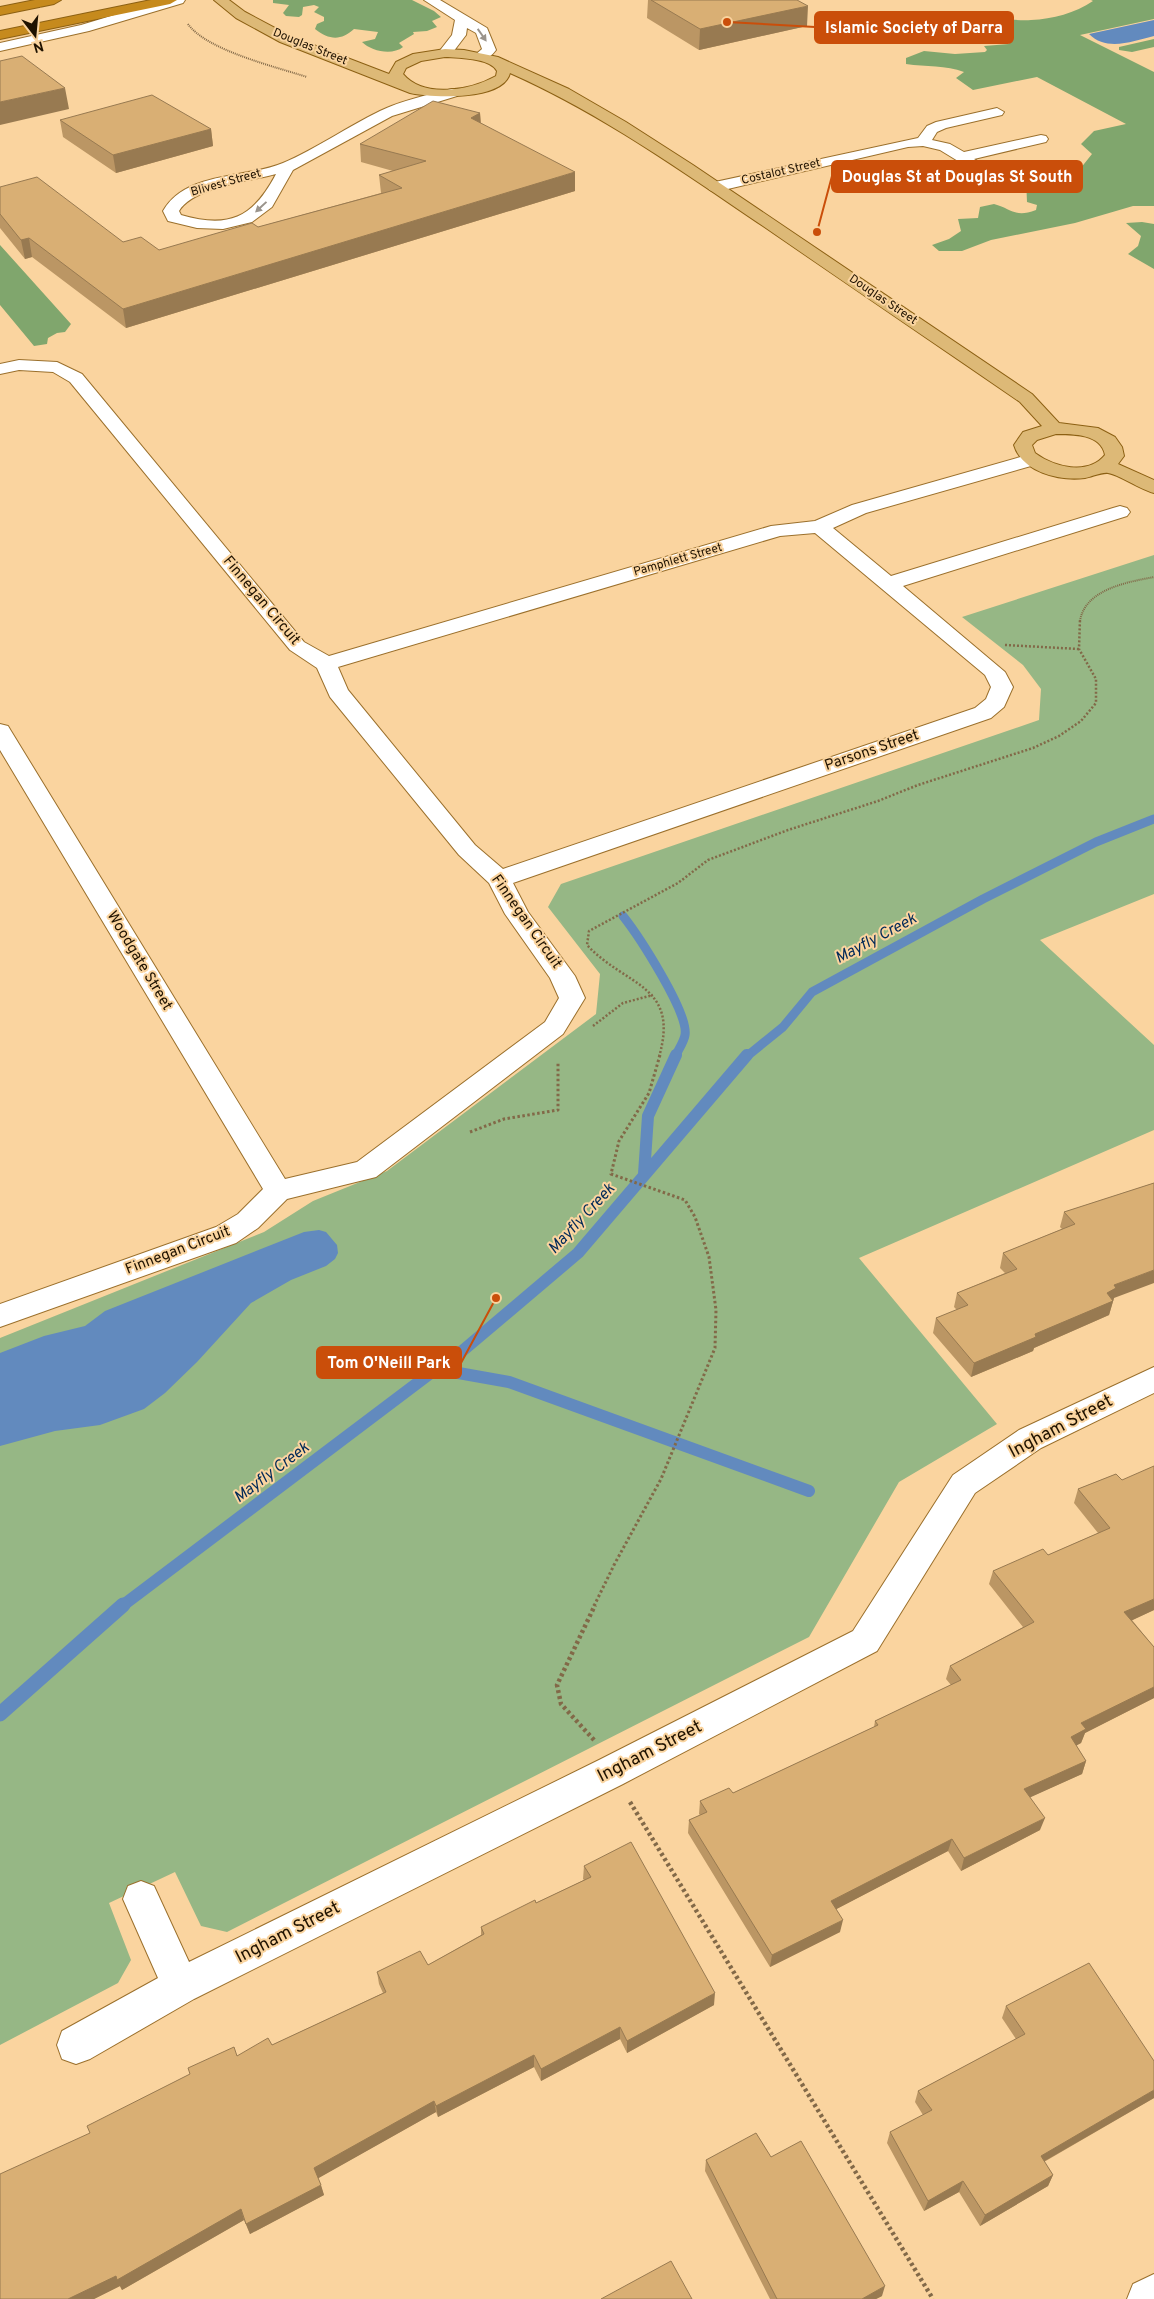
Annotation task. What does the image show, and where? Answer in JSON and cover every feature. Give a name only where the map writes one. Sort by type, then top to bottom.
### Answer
[{"type":"highway","points":[[0,35],[170,0]]},
{"type":"highway","points":[[0,12],[59,4]]},
{"type":"highway","points":[[0,22],[59,4]]},
{"type":"main road","name":"Douglas Street","points":[[221,0],[246,19],[279,36],[408,86],[430,92],[452,93],[483,88]]},
{"type":"main road","name":"Douglas Street","points":[[236,0],[257,17],[290,34],[320,45],[362,55]]},
{"type":"main road","name":"Douglas Street","points":[[418,57],[445,53],[481,56],[564,92],[715,187],[1026,398],[1054,428]]},
{"type":"main road","points":[[387,57],[418,57]]},
{"type":"main road","points":[[408,86],[398,80],[397,70],[408,61],[418,57]]},
{"type":"main road","points":[[483,88],[502,78],[504,72],[502,65]]},
{"type":"main road","points":[[483,88],[513,90]]},
{"type":"main road","name":"Douglas Street","points":[[531,92],[548,94],[588,106]]},
{"type":"main road","points":[[1054,428],[1077,429],[1106,440],[1115,450],[1115,456],[1106,466],[1094,471],[1068,472],[1043,467],[1030,460],[1023,450],[1025,440],[1036,432],[1054,428]]},
{"type":"main road","points":[[1106,466],[1154,487]]},
{"type":"street","points":[[0,47],[84,28],[178,0]]},
{"type":"street","points":[[431,0],[482,31],[489,50],[481,56]]},
{"type":"street","points":[[445,53],[459,35],[462,18]]},
{"type":"street","name":"Blivest Street","points":[[386,114],[408,86]]},
{"type":"street","name":"Blivest Street","points":[[287,166],[265,205],[253,214],[220,224],[202,226],[174,218],[171,211],[175,204],[185,195],[200,188],[287,166],[386,114],[452,93]]},
{"type":"street","points":[[923,142],[932,128],[941,124],[997,112]]},
{"type":"street","points":[[961,157],[1041,139]]},
{"type":"street","name":"Costalot Street","points":[[715,187],[908,143],[923,142],[945,147],[1012,188]]},
{"type":"street","name":"Finnegan Circuit","points":[[0,369],[19,365],[57,367],[76,378],[297,646],[326,664],[338,692],[344,700],[467,850],[499,879],[517,914],[562,976],[572,998],[554,1028],[366,1170],[278,1191],[248,1221],[226,1235],[0,1316]]},
{"type":"street","name":"Pamphlett Street","points":[[326,664],[778,530],[819,527],[859,509],[1030,460]]},
{"type":"street","points":[[888,584],[1120,512]]},
{"type":"street","name":"Parsons Street","points":[[499,879],[983,713],[996,702],[1002,687],[994,672],[819,527]]},
{"type":"street","name":"Woodgate Street","points":[[0,731],[278,1191]]},
{"type":"street","name":"Ingham Street","points":[[76,2045],[181,1986],[611,1772],[865,1641],[964,1484],[1030,1439],[1154,1379]]},
{"type":"street","points":[[141,1899],[181,1986]]},
{"type":"street","points":[[1148,2299],[1154,2295]]},
{"type":"path","points":[[186,23],[191,25],[194,33],[233,53],[315,79]]},
{"type":"path","points":[[933,2299],[611,1772],[594,1741],[560,1704],[557,1685],[614,1565],[661,1479],[686,1421],[714,1348],[716,1310],[708,1257],[695,1217],[685,1200],[611,1174],[619,1141],[649,1093],[664,1037],[664,1017],[654,995],[598,957],[587,945],[589,931],[608,919],[678,883],[708,860],[788,830],[878,801],[918,784],[1033,748],[1059,736],[1081,720],[1096,703],[1096,679],[1079,649],[1078,631],[1081,613],[1090,600],[1106,590],[1154,577]]},
{"type":"path","points":[[956,640],[987,645],[1025,645],[1079,649]]},
{"type":"path","points":[[623,1003],[654,995]]},
{"type":"green space","points":[[273,0],[412,0],[434,11],[441,17],[432,21],[437,27],[427,31],[413,32],[414,34],[399,43],[403,47],[388,52],[376,50],[362,42],[375,39],[378,32],[354,29],[344,36],[330,37],[315,29],[317,24],[324,21],[324,17],[314,12],[319,7],[314,5],[303,7],[302,15],[299,17],[286,16],[283,13],[289,5],[273,3]]},
{"type":"green space","points":[[1091,0],[1154,0],[1154,19],[1080,35],[1154,72],[1154,206],[1133,206],[1075,223],[991,240],[962,251],[939,251],[932,245],[949,239],[961,231],[958,219],[978,218],[980,207],[994,204],[1018,213],[1036,210],[1037,205],[1027,202],[1026,178],[1080,169],[1092,154],[1081,144],[1094,131],[1126,124],[1037,77],[973,90],[956,78],[964,72],[943,67],[906,64],[906,58],[924,51],[955,54],[985,52],[987,50],[984,46],[1009,44],[1008,40],[999,39],[991,34],[995,29],[1004,27],[996,22],[1056,17],[1079,9],[1093,1]]},
{"type":"green space","points":[[1154,39],[1154,47],[1132,52],[1119,50],[1119,47]]},
{"type":"green space","points":[[1142,222],[1154,224],[1154,269],[1128,254],[1138,246],[1141,236],[1126,223]]},
{"type":"green space","points":[[0,245],[71,324],[65,332],[57,333],[48,338],[47,344],[34,346],[0,305]]},
{"type":"green space","points":[[1154,555],[1154,894],[1040,940],[1154,1045],[1154,1130],[859,1258],[997,1424],[899,1482],[809,1637],[227,1932],[201,1926],[175,1872],[109,1903],[131,1960],[118,1983],[0,2045],[0,1338],[264,1232],[313,1201],[387,1171],[596,1014],[600,974],[548,907],[561,884],[1039,720],[1041,689],[1023,665],[962,617]]},
{"type":"water","points":[[1154,20],[1154,36],[1120,44],[1104,43],[1089,34]]},
{"type":"water","points":[[319,1230],[326,1232],[337,1245],[338,1253],[335,1259],[326,1266],[291,1280],[251,1303],[197,1362],[165,1393],[144,1409],[100,1425],[55,1431],[0,1446],[0,1353],[44,1336],[85,1326],[105,1311],[304,1232]]},
{"type":"building","points":[[651,0],[797,0],[808,6],[700,29]]},
{"type":"building","points":[[22,56],[65,88],[0,102],[0,61]]},
{"type":"building","points":[[152,95],[211,129],[113,155],[60,120]]},
{"type":"building","points":[[433,101],[480,113],[471,118],[575,172],[123,309],[29,238],[21,240],[0,214],[0,187],[37,177],[123,242],[141,237],[159,250],[252,223],[258,227],[402,188],[379,175],[426,161],[360,144]]},
{"type":"building","points":[[1154,1183],[1154,1270],[1114,1285],[1116,1288],[1107,1293],[1113,1301],[1035,1334],[1036,1337],[974,1363],[936,1318],[968,1305],[957,1293],[1017,1269],[1003,1253],[1075,1224],[1064,1212]]},
{"type":"building","points":[[1154,1466],[1154,1599],[1124,1612],[1154,1647],[1154,1687],[1081,1723],[1086,1729],[1071,1737],[1086,1761],[1024,1789],[1045,1818],[964,1858],[952,1839],[831,1901],[843,1920],[772,1955],[689,1820],[707,1812],[700,1801],[729,1788],[733,1793],[878,1725],[875,1721],[961,1680],[950,1666],[1034,1622],[993,1571],[1043,1549],[1048,1555],[1110,1528],[1078,1489],[1116,1474],[1122,1480]]},
{"type":"building","points":[[631,1842],[715,1993],[627,2041],[620,2027],[541,2069],[534,2055],[436,2106],[434,2101],[314,2168],[321,2185],[246,2224],[241,2209],[117,2280],[116,2276],[68,2299],[0,2299],[0,2174],[90,2133],[87,2126],[190,2074],[188,2068],[234,2047],[237,2056],[268,2038],[272,2045],[386,1992],[377,1972],[420,1951],[428,1965],[484,1934],[481,1927],[535,1900],[536,1903],[591,1877],[584,1866]]},
{"type":"building","points":[[1089,1963],[1154,2061],[1154,2090],[1041,2156],[1053,2175],[985,2215],[963,2181],[928,2201],[890,2132],[932,2110],[918,2091],[1025,2034],[1006,2006]]},
{"type":"building","points":[[756,2133],[771,2157],[801,2141],[885,2286],[862,2299],[777,2299],[706,2160]]},
{"type":"building","points":[[671,2261],[692,2299],[601,2299]]},
{"type":"waterway","name":"Mayfly Creek","points":[[746,1057],[783,1027],[812,992],[983,899],[1096,842],[1154,819]]},
{"type":"waterway","points":[[623,916],[661,974],[679,1010],[684,1024],[685,1035],[676,1055]]},
{"type":"waterway","points":[[644,1174],[648,1116],[676,1055]]},
{"type":"waterway","name":"Mayfly Creek","points":[[436,1369],[454,1358],[578,1253],[747,1055]]},
{"type":"waterway","name":"Mayfly Creek","points":[[122,1606],[436,1369]]},
{"type":"waterway","points":[[436,1369],[509,1382],[809,1491]]},
{"type":"waterway","name":"Mayfly Creek","points":[[0,1714],[123,1605]]},
{"type":"place","name":"Islamic Society of Darra","points":[[727,22]]},
{"type":"place","name":"Douglas St at Douglas St South","points":[[817,232]]},
{"type":"place","name":"Tom O'Neill Park","points":[[496,1298]]}]
